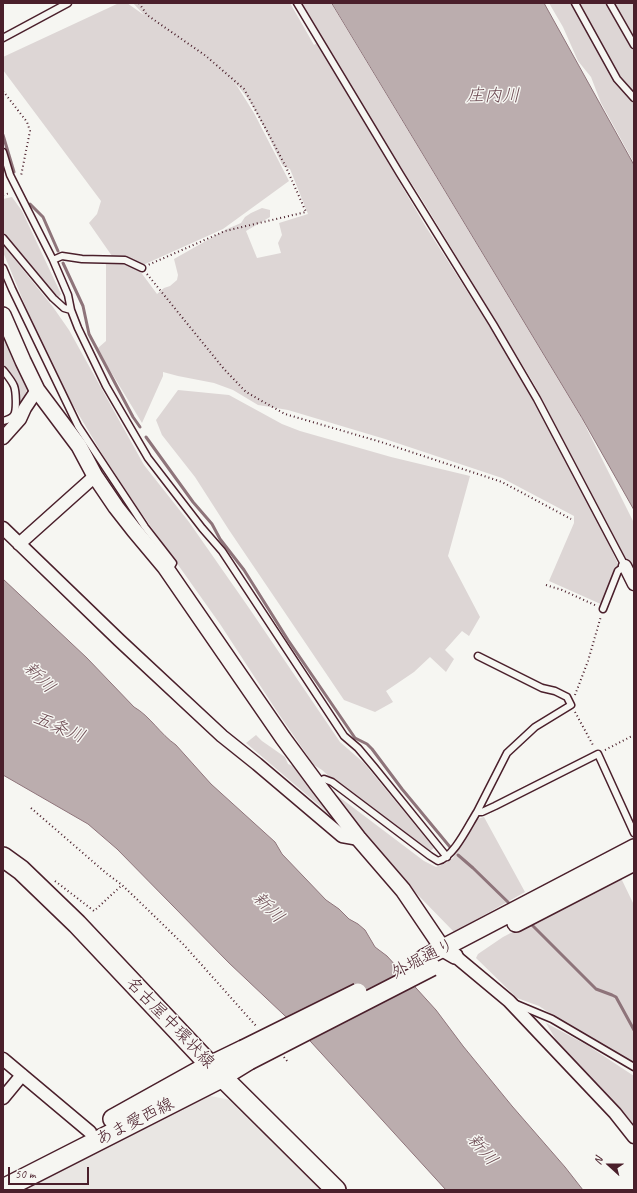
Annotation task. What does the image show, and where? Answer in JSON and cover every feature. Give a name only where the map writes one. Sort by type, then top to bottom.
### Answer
[{"type":"main road","name":"外堀通り","points":[[217,1071],[470,941],[634,848]]},
{"type":"main road","name":"名古屋中環状線","points":[[3,857],[21,870],[77,924],[217,1071],[336,1190]]},
{"type":"main road","name":"外堀通り","points":[[470,941],[634,862]]},
{"type":"main road","name":"あま愛西線","points":[[3,1176],[217,1071]]},
{"type":"main road","name":"あま愛西線","points":[[3,1189],[217,1071]]},
{"type":"street","points":[[3,315],[22,361],[37,390],[79,446],[95,476],[116,507],[169,572],[283,738],[317,784],[359,838],[403,890],[449,952],[509,1000],[615,1113],[634,1137]]},
{"type":"street","points":[[3,438],[20,419],[18,413],[25,408],[37,390]]},
{"type":"street","points":[[19,544],[95,476]]},
{"type":"street","points":[[3,528],[222,736],[342,836],[359,838]]},
{"type":"street","points":[[625,566],[634,584]]},
{"type":"street","points":[[3,1059],[90,1132]]},
{"type":"street","points":[[3,1098],[22,1075]]},
{"type":"lane","points":[[3,38],[68,3]]},
{"type":"lane","points":[[297,3],[533,392],[625,566],[618,571],[603,609]]},
{"type":"lane","points":[[575,3],[617,79],[634,98]]},
{"type":"lane","points":[[610,3],[634,45]]},
{"type":"lane","points":[[3,152],[10,175],[53,260],[68,295],[70,310],[78,328],[106,386],[148,458],[202,528],[222,551],[344,736],[358,748],[447,857]]},
{"type":"lane","points":[[3,238],[53,298],[64,308],[70,310]]},
{"type":"lane","points":[[53,260],[62,256],[82,259],[125,260],[142,268]]},
{"type":"lane","points":[[3,268],[78,426],[145,527],[173,563],[169,572]]},
{"type":"lane","points":[[3,370],[14,385],[18,413],[3,421]]},
{"type":"lane","points":[[317,784],[324,779],[332,782],[434,859],[438,861],[447,857],[456,847],[477,812],[506,754],[535,728],[571,706],[566,697],[555,691],[542,688],[478,656]]},
{"type":"lane","points":[[477,812],[482,812],[495,806],[598,754],[634,833]]},
{"type":"lane","points":[[509,1000],[552,1020],[634,1067]]},
{"type":"path","points":[[139,3],[147,15],[206,56],[244,89],[286,166],[306,212],[225,231],[142,268],[224,369],[246,392],[285,414],[381,442],[502,482],[571,519]]},
{"type":"path","points":[[3,91],[27,122],[30,131],[18,190]]},
{"type":"path","points":[[546,585],[562,590],[603,609],[588,662],[571,706],[598,754],[634,735]]},
{"type":"path","points":[[31,808],[122,885],[184,945],[261,1032]]},
{"type":"path","points":[[51,878],[94,912],[122,885]]},
{"type":"path","points":[[282,1055],[287,1061]]},
{"type":"shaded area","points":[[119,3],[127,3],[144,15],[133,3],[290,3],[314,45],[317,43],[426,227],[533,394],[618,564],[603,605],[549,581],[574,523],[574,516],[502,478],[385,439],[288,410],[258,405],[233,390],[214,383],[163,372],[163,376],[142,423],[98,348],[106,341],[106,264],[124,264],[140,271],[157,294],[177,280],[178,275],[174,259],[227,229],[241,223],[245,217],[251,213],[262,208],[270,210],[270,217],[246,231],[257,258],[281,253],[278,243],[282,235],[279,223],[308,214],[290,169],[283,166],[255,109],[241,89],[234,83],[254,113],[289,181],[223,229],[143,265],[130,259],[112,256],[89,223],[97,214],[101,201],[3,70],[3,57]]},
{"type":"shaded area","points":[[301,3],[331,3],[582,419],[634,523],[634,574],[534,384],[421,198],[369,118]]},
{"type":"shaded area","points":[[549,3],[634,3],[634,163],[601,103],[591,77],[578,61],[563,27]]},
{"type":"shaded area","points":[[12,197],[22,211],[61,294],[59,297],[55,296],[3,232],[3,199]]},
{"type":"shaded area","points":[[3,245],[53,307],[69,330],[144,465],[189,522],[340,742],[364,763],[434,848],[429,852],[314,765],[220,624],[137,507],[104,457],[70,400],[32,322],[3,252]]},
{"type":"shaded area","points":[[3,325],[29,384],[21,406],[18,405],[17,384],[4,365]]},
{"type":"shaded area","points":[[178,390],[229,395],[282,424],[300,431],[391,457],[470,476],[448,556],[480,617],[469,636],[462,631],[445,650],[454,659],[446,672],[430,657],[414,672],[386,691],[393,702],[375,712],[344,700],[195,477],[162,435],[156,420]]},
{"type":"shaded area","points":[[256,735],[285,757],[288,764],[302,770],[343,829],[321,807],[246,743]]},
{"type":"shaded area","points":[[330,790],[424,861],[436,867],[453,858],[477,819],[484,817],[525,892],[454,932],[414,891],[383,856]]},
{"type":"shaded area","points":[[620,876],[634,905],[634,1063],[539,1006],[517,998],[476,958],[478,954],[503,937]]},
{"type":"shaded area","points":[[546,1023],[587,1045],[634,1076],[634,1129],[562,1050]]},
{"type":"shaded area","points":[[200,1094],[231,1100],[322,1190],[13,1190]]},
{"type":"water","name":"庄内川","points":[[332,3],[544,3],[634,165],[634,510],[582,418]]},
{"type":"water","points":[[3,579],[87,658],[134,707],[145,715],[170,741],[176,745],[211,784],[275,842],[282,854],[326,900],[365,930],[375,947],[387,956],[436,1010],[512,1106],[583,1190],[446,1190],[301,1031],[229,963],[117,849],[88,824],[3,775]]},
{"type":"waterway","points":[[3,135],[14,172]]},
{"type":"waterway","points":[[30,204],[43,217],[58,251]]},
{"type":"waterway","points":[[63,263],[83,306],[89,334],[133,417],[140,427]]},
{"type":"waterway","points":[[146,437],[193,502],[212,524],[220,539],[244,570],[288,640],[355,738],[367,744],[372,749],[402,789],[450,847]]},
{"type":"waterway","points":[[458,855],[512,906]]},
{"type":"waterway","points":[[529,922],[596,989],[616,997],[634,1030]]},
{"type":"water label","name":"新川","points":[[39,678]]},
{"type":"water label","name":"五条川","points":[[59,728]]},
{"type":"water label","name":"新川","points":[[268,908]]},
{"type":"water label","name":"新川","points":[[482,1150]]}]
